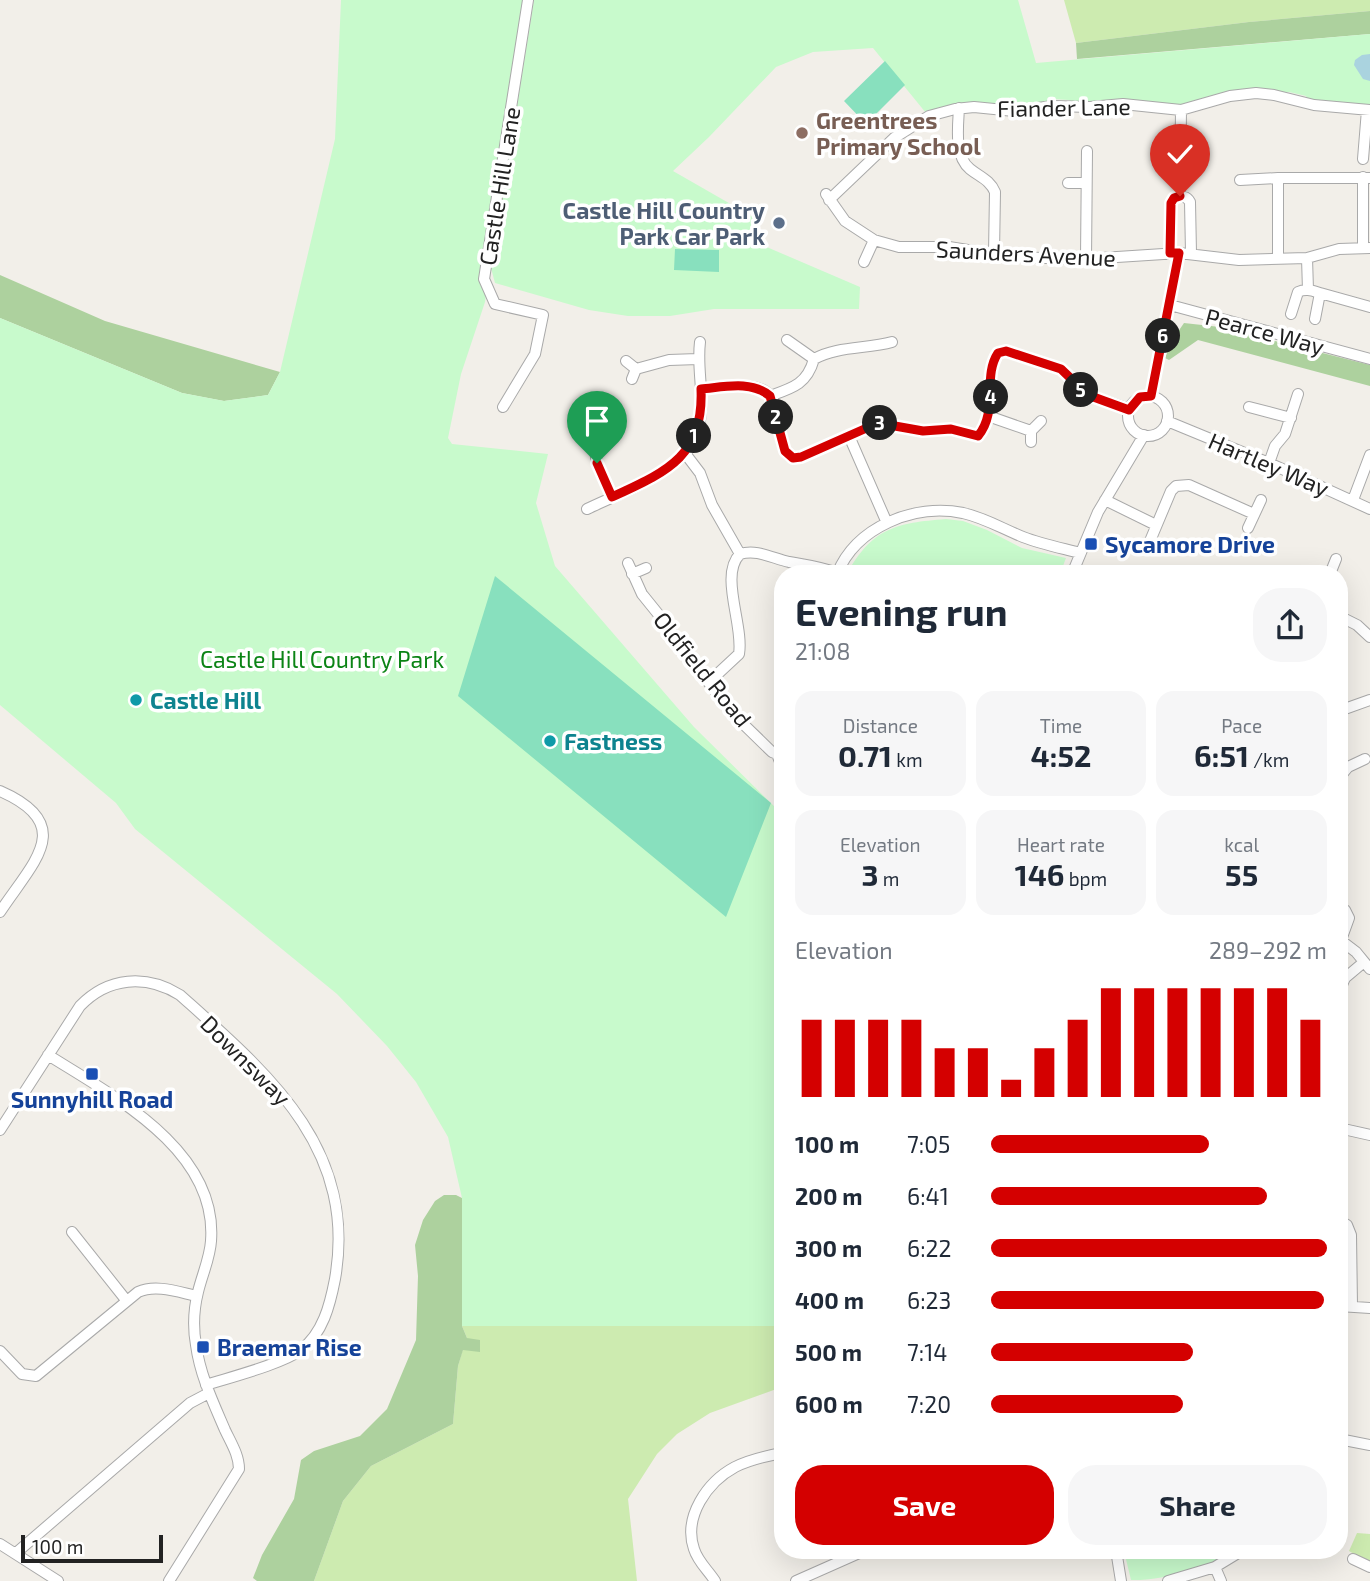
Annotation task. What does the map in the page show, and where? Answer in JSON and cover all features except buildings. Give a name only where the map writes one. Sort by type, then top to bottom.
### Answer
[{"type":"street","name":"Castle Hill Lane","points":[[503,407],[535,354],[543,315],[495,304],[484,279],[528,0]]},
{"type":"street","name":"Fiander Lane","points":[[828,197],[894,138],[929,116],[958,108],[1014,111],[1053,106],[1123,104],[1181,110],[1230,96],[1256,93],[1314,105],[1369,110]]},
{"type":"street","points":[[958,108],[958,139],[962,158],[969,169],[990,183],[995,192],[994,253]]},
{"type":"street","points":[[1180,196],[1181,110]]},
{"type":"street","points":[[1363,159],[1369,110]]},
{"type":"street","points":[[1086,259],[1087,151]]},
{"type":"street","points":[[1240,180],[1367,177],[1367,247]]},
{"type":"street","points":[[1278,178],[1278,257]]},
{"type":"street","points":[[1068,183],[1086,183]]},
{"type":"street","points":[[1151,396],[1170,305],[1175,253],[1171,203],[1174,198],[1180,196],[1186,197],[1190,202],[1191,253]]},
{"type":"street","name":"Saunders Avenue","points":[[828,197],[845,221],[874,240],[900,247],[949,247],[1021,257],[1117,259],[1191,253],[1239,260],[1307,258],[1339,249],[1367,247]]},
{"type":"street","points":[[864,262],[874,240]]},
{"type":"street","points":[[1307,258],[1308,290]]},
{"type":"street","points":[[1292,314],[1298,292],[1308,290],[1370,307]]},
{"type":"street","points":[[1315,319],[1320,293]]},
{"type":"street","name":"Pearce Way","points":[[1170,305],[1370,359]]},
{"type":"street","points":[[787,340],[814,359]]},
{"type":"street","points":[[587,509],[662,473],[684,452],[699,428],[702,411],[698,359],[700,342]]},
{"type":"street","points":[[814,359],[831,352],[892,342]]},
{"type":"street","points":[[701,389],[745,386],[770,396],[785,451],[790,457],[801,457],[874,423],[882,422],[923,431],[951,429],[978,436],[988,416],[993,362],[998,353],[1006,351],[1061,369],[1088,395],[1129,410]]},
{"type":"street","points":[[626,361],[634,374],[669,360],[698,359]]},
{"type":"street","points":[[770,396],[804,380],[810,373],[814,359]]},
{"type":"street","points":[[1269,463],[1275,446],[1285,434],[1298,394]]},
{"type":"street","points":[[1151,396],[1164,405],[1167,421],[1158,433],[1144,435],[1129,424],[1129,410],[1140,397],[1151,396]]},
{"type":"street","points":[[1249,407],[1291,418]]},
{"type":"street","points":[[988,416],[1031,431]]},
{"type":"street","points":[[1031,442],[1031,431],[1041,421]]},
{"type":"street","name":"Hartley Way","points":[[1167,421],[1370,509]]},
{"type":"street","points":[[1075,565],[1105,500],[1144,435]]},
{"type":"street","points":[[849,436],[887,523]]},
{"type":"street","points":[[593,439],[597,463],[612,497]]},
{"type":"street","points":[[684,452],[699,472],[712,505],[740,554]]},
{"type":"street","points":[[1353,500],[1370,455]]},
{"type":"street","points":[[1150,541],[1171,491],[1180,485],[1189,485],[1254,514]]},
{"type":"street","points":[[1105,500],[1156,525]]},
{"type":"street","points":[[1248,528],[1261,500]]},
{"type":"street","points":[[841,565],[845,557],[868,533],[887,523],[927,513],[957,512],[980,518],[1026,538],[1080,553]]},
{"type":"street","points":[[710,681],[739,654],[737,615],[730,575],[734,561],[740,554],[759,553],[813,565]]},
{"type":"street","points":[[1334,565],[1336,559]]},
{"type":"street","name":"Oldfield Road","points":[[646,568],[630,568],[644,598],[736,717],[774,749]]},
{"type":"street","points":[[1348,620],[1370,637]]},
{"type":"street","points":[[1348,708],[1370,700]]},
{"type":"street","points":[[1348,767],[1365,760]]},
{"type":"street","points":[[0,792],[27,806],[38,816],[43,831],[43,843],[32,866],[0,912]]},
{"type":"street","points":[[1348,948],[1367,966],[1348,976]]},
{"type":"street","name":"Downsway","points":[[16,1553],[208,1389],[293,1355],[310,1342],[326,1314],[335,1273],[338,1231],[330,1185],[315,1144],[301,1118],[273,1083],[180,995],[160,985],[133,980],[114,984],[99,991],[78,1009],[48,1055]]},
{"type":"street","points":[[0,1130],[48,1055],[116,1098],[150,1124],[173,1145],[199,1181],[209,1209],[212,1239],[197,1296],[195,1339],[208,1389],[237,1455],[239,1469],[169,1581]]},
{"type":"street","points":[[1348,1130],[1370,1135]]},
{"type":"street","points":[[1348,1230],[1351,1240],[1352,1306]]},
{"type":"street","points":[[72,1232],[127,1300]]},
{"type":"street","points":[[2,1357],[22,1374],[36,1376],[127,1300],[147,1288],[197,1296]]},
{"type":"street","points":[[1348,1306],[1370,1308]]},
{"type":"street","points":[[1348,1441],[1370,1445]]},
{"type":"street","points":[[715,1581],[696,1554],[692,1541],[693,1520],[698,1505],[714,1483],[735,1467],[774,1455]]},
{"type":"street","points":[[0,1544],[58,1581]]},
{"type":"street","points":[[796,1581],[846,1559]]},
{"type":"street","points":[[1117,1559],[1121,1581]]},
{"type":"street","points":[[1168,1581],[1215,1567],[1228,1559]]},
{"type":"street","points":[[1353,1559],[1370,1567]]},
{"type":"street","points":[[1215,1567],[1221,1581]]},
{"type":"green space","name":"Castle Hill Country Park","points":[[341,0],[525,0],[485,302],[461,374],[448,438],[452,444],[548,454],[536,503],[555,566],[694,727],[774,806],[774,1326],[462,1326],[462,1198],[448,1137],[416,1082],[387,1046],[337,994],[135,829],[116,803],[0,705],[0,318],[182,393],[224,401],[268,395],[280,372],[335,139]]},
{"type":"green space","points":[[534,0],[1018,0],[1036,63],[1370,34],[1370,107],[1308,101],[1306,96],[1289,92],[1191,106],[1072,103],[1069,100],[1052,99],[1048,104],[1019,108],[1007,104],[953,104],[926,113],[873,48],[813,52],[776,67],[673,171],[755,218],[759,225],[753,239],[755,242],[860,287],[859,309],[714,309],[670,316],[628,316],[589,310],[495,283],[491,268]]},
{"type":"green space","points":[[1064,0],[1370,0],[1370,11],[1249,22],[1076,43]]},
{"type":"green space","points":[[1370,11],[1370,34],[1077,59],[1076,43],[1249,22]]},
{"type":"green space","points":[[885,61],[905,85],[866,124],[844,101]]},
{"type":"green space","points":[[675,249],[719,250],[719,272],[674,270]]},
{"type":"green space","points":[[0,275],[105,321],[280,372],[268,395],[224,401],[182,393],[0,318]]},
{"type":"green space","points":[[1184,323],[1220,327],[1370,365],[1370,386],[1198,340],[1169,360],[1165,358],[1171,342]]},
{"type":"green space","points":[[946,519],[963,521],[1022,548],[1066,558],[1063,565],[852,565],[876,537],[899,526]]},
{"type":"green space","points":[[495,576],[771,803],[726,917],[458,696]]},
{"type":"green space","points":[[444,1195],[462,1198],[462,1326],[467,1338],[480,1340],[480,1352],[463,1350],[458,1366],[453,1424],[371,1466],[343,1501],[314,1581],[257,1581],[253,1578],[262,1555],[294,1499],[301,1460],[314,1451],[360,1436],[387,1409],[416,1340],[418,1276],[415,1245],[423,1220],[435,1201]]},
{"type":"green space","points":[[462,1326],[774,1326],[774,1390],[710,1413],[677,1434],[657,1454],[628,1499],[637,1581],[314,1581],[343,1501],[371,1466],[453,1424],[458,1366],[463,1349],[480,1351],[467,1338]]},
{"type":"green space","points":[[1357,1533],[1370,1534],[1370,1563],[1349,1551]]},
{"type":"green space","points":[[1126,1559],[1219,1559],[1185,1572],[1131,1580]]},
{"type":"water","points":[[1370,54],[1370,81],[1363,79],[1354,65],[1355,60],[1362,55]]},
{"type":"place","name":"Greentrees Primary School","points":[[802,133]]},
{"type":"place","name":"Castle Hill Country Park Car Park","points":[[779,223]]},
{"type":"place","name":"Sycamore Drive","points":[[1091,544]]},
{"type":"place","name":"Castle Hill","points":[[136,700]]},
{"type":"place","name":"Fastness","points":[[550,741]]},
{"type":"place","name":"Sunnyhill Road","points":[[92,1074]]},
{"type":"place","name":"Braemar Rise","points":[[203,1347]]},
{"type":"route","points":[[597,463],[612,497],[657,476],[684,452],[696,434],[701,417],[701,389],[724,386],[745,386],[770,396],[785,451],[793,458],[801,457],[874,423],[888,423],[923,431],[947,428],[978,436],[988,416],[993,362],[998,353],[1006,351],[1061,369],[1083,392],[1129,410],[1135,400],[1151,396],[1179,253],[1170,253],[1171,203],[1172,199],[1180,196]]}]
